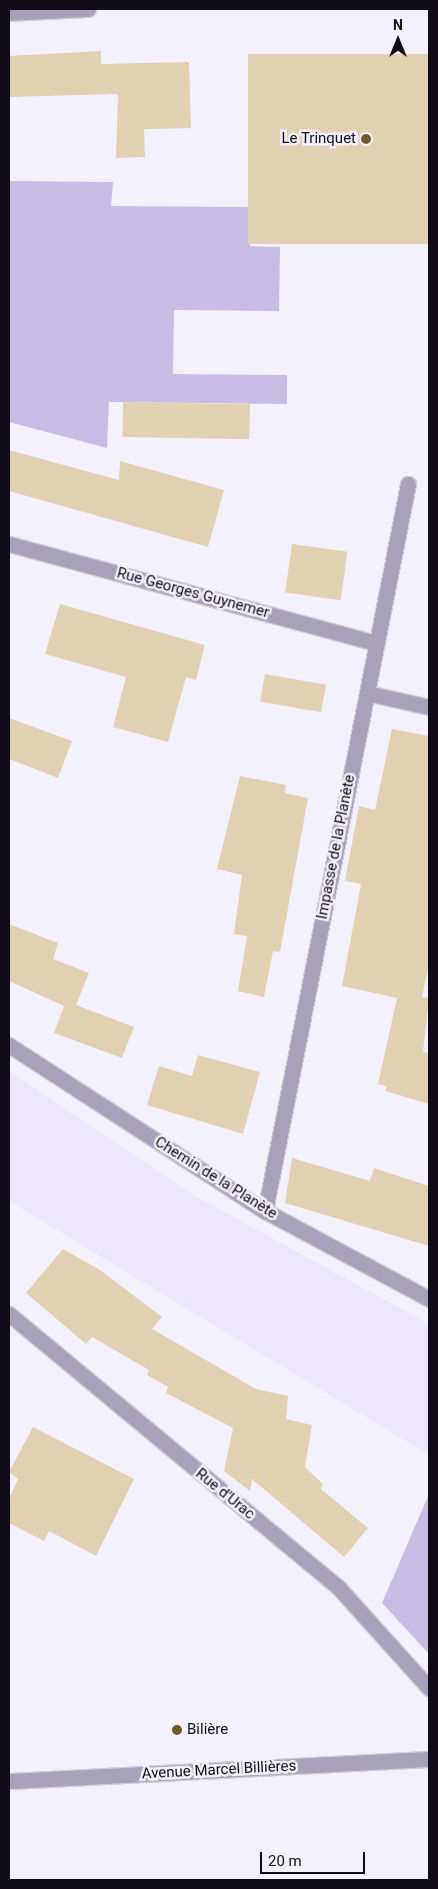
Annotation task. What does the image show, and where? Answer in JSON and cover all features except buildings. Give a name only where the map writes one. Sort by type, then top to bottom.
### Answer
[{"type":"street","points":[[9,13],[88,9]]},
{"type":"street","name":"Impasse de la Planète","points":[[264,1211],[408,484]]},
{"type":"street","name":"Rue Georges Guynemer","points":[[9,544],[377,642]]},
{"type":"street","points":[[367,693],[429,707]]},
{"type":"street","name":"Chemin de la Planète","points":[[9,1045],[264,1211],[429,1299]]},
{"type":"street","name":"Rue d'Urac","points":[[9,1314],[339,1588],[429,1688]]},
{"type":"street","name":"Avenue Marcel Billières","points":[[9,1781],[429,1759]]},
{"type":"shaded area","points":[[9,181],[113,182],[111,206],[251,207],[250,246],[280,247],[279,311],[174,310],[173,374],[287,375],[287,404],[109,402],[107,448],[9,422]]},
{"type":"shaded area","points":[[9,1071],[195,1196],[429,1324],[429,1455],[9,1201]]},
{"type":"shaded area","points":[[429,1494],[429,1654],[382,1603]]},
{"type":"place","name":"Le Trinquet","points":[[366,139]]},
{"type":"place","name":"Bilière","points":[[177,1730]]}]
